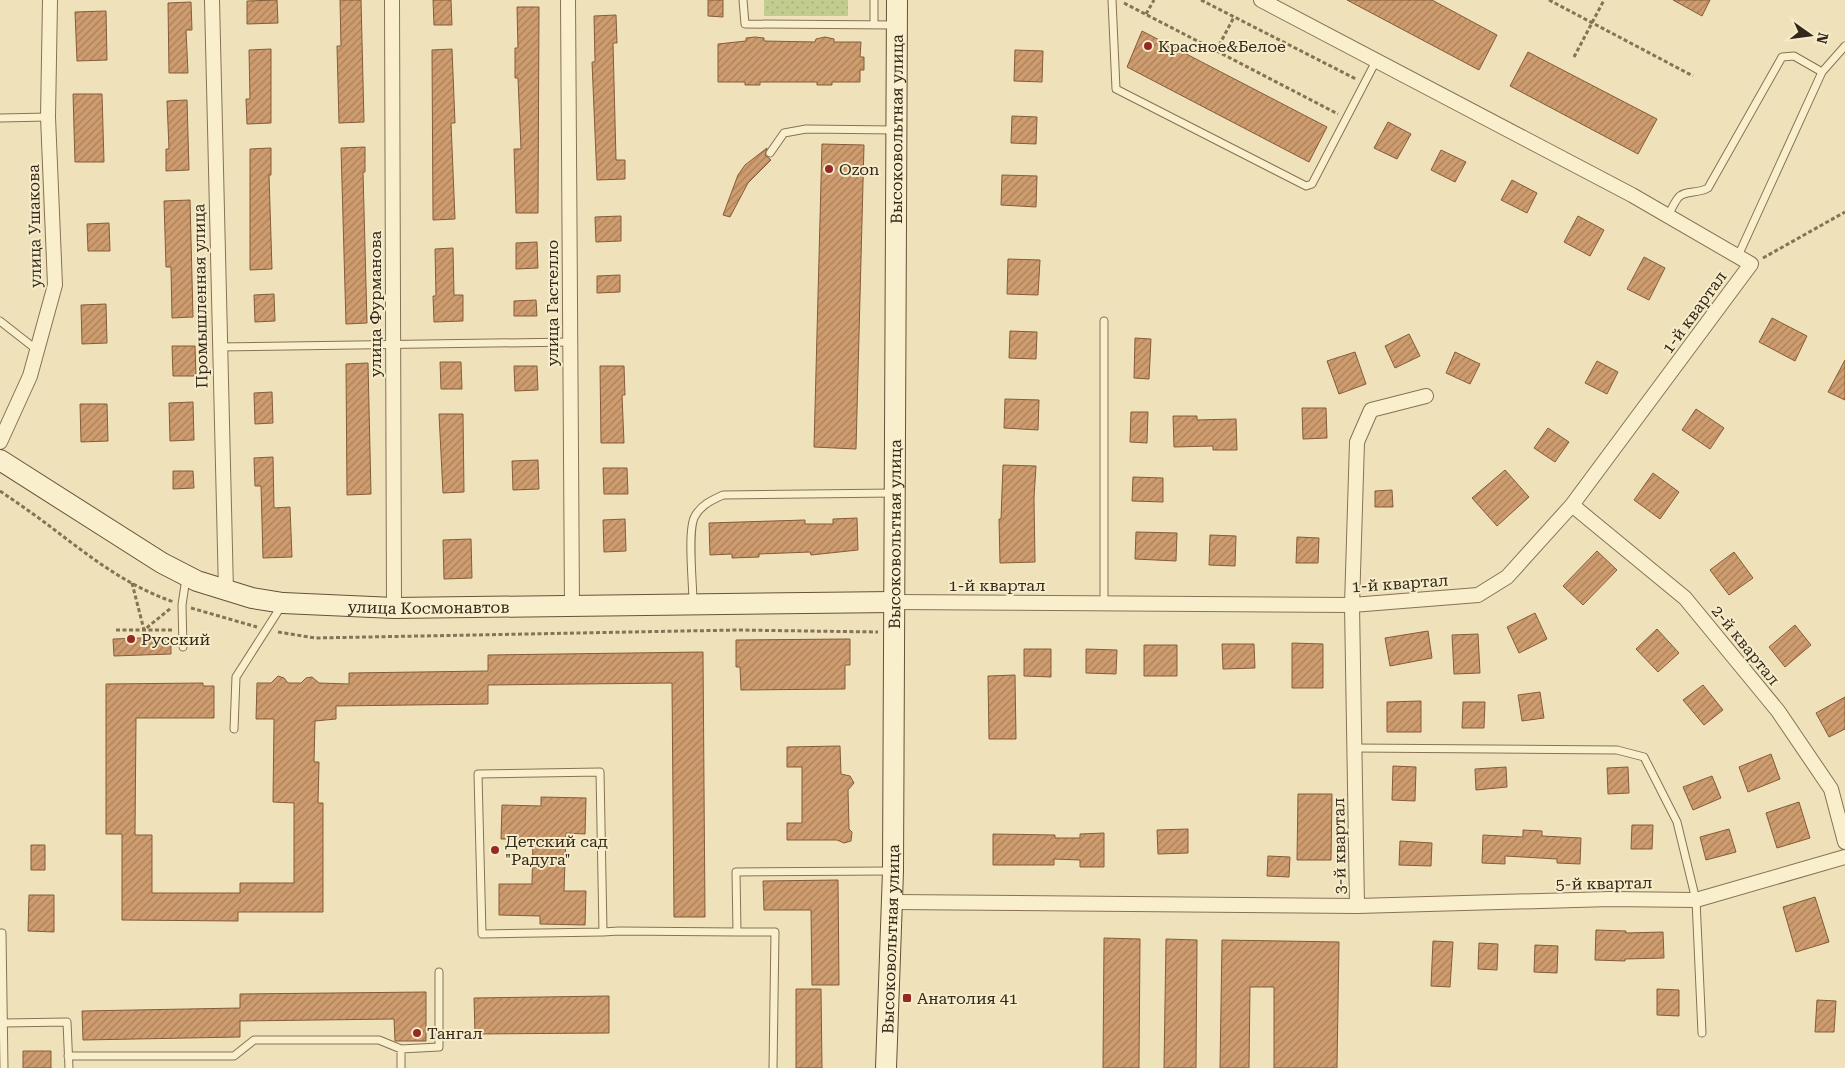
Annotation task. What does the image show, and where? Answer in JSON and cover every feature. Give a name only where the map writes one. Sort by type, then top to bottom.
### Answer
[{"type":"street","name":"улица Ушакова","points":[[0,442],[30,376],[55,285],[48,117],[50,0]]},
{"type":"street","name":"Промышленная улица","points":[[212,0],[218,347],[226,592]]},
{"type":"street","name":"улица Фурманова","points":[[392,0],[394,608]]},
{"type":"street","name":"улица Гастелло","points":[[568,0],[572,606]]},
{"type":"street","name":"Высоковольтная улица","points":[[886,1068],[893,871],[897,0]]},
{"type":"street","points":[[1261,0],[1668,216],[1751,264]]},
{"type":"street","name":"1-й квартал","points":[[894,602],[1352,605],[1478,595],[1507,577],[1572,505],[1751,264]]},
{"type":"street","name":"3-й квартал","points":[[892,902],[1357,906],[1352,605],[1357,442],[1371,410],[1426,396]]},
{"type":"street","name":"улица Космонавтов","points":[[0,460],[162,564],[226,592],[283,603],[394,608],[894,602]]},
{"type":"street","name":"2-й квартал","points":[[1572,505],[1685,598],[1778,711],[1831,789],[1845,842]]},
{"type":"street","name":"5-й квартал","points":[[1357,906],[1610,899],[1696,900],[1845,857]]},
{"type":"lane","points":[[742,0],[745,24],[897,25]]},
{"type":"lane","points":[[874,0],[874,24]]},
{"type":"lane","points":[[1112,0],[1116,89],[1306,186],[1312,184],[1376,61]]},
{"type":"lane","points":[[1738,256],[1822,72],[1845,46]]},
{"type":"lane","points":[[1668,216],[1678,198],[1684,193],[1700,193],[1708,188],[1782,57],[1794,56],[1822,72]]},
{"type":"lane","points":[[0,118],[48,117]]},
{"type":"lane","points":[[770,152],[784,133],[806,129],[895,130]]},
{"type":"lane","points":[[0,321],[38,350]]},
{"type":"lane","points":[[1104,321],[1104,603]]},
{"type":"lane","points":[[218,347],[393,343],[570,342]]},
{"type":"lane","points":[[693,604],[691,536],[694,516],[707,502],[723,495],[894,493]]},
{"type":"lane","points":[[183,647],[182,605],[186,576]]},
{"type":"lane","points":[[234,728],[236,677],[283,603]]},
{"type":"lane","points":[[1355,748],[1617,750],[1644,757],[1677,822],[1696,900],[1702,1033]]},
{"type":"lane","points":[[604,932],[600,772],[478,774],[482,934],[775,932],[774,1068]]},
{"type":"lane","points":[[737,932],[736,872],[893,871]]},
{"type":"lane","points":[[0,933],[2,933],[5,1023],[4,1068]]},
{"type":"lane","points":[[68,1056],[234,1056],[254,1040],[379,1040],[400,1049],[439,1047],[439,972]]},
{"type":"lane","points":[[5,1023],[67,1022],[69,1068]]},
{"type":"lane","points":[[400,1049],[401,1068]]},
{"type":"path","points":[[1119,0],[1346,118]]},
{"type":"path","points":[[1146,14],[1154,0]]},
{"type":"path","points":[[1201,0],[1364,84]]},
{"type":"path","points":[[1549,0],[1693,76]]},
{"type":"path","points":[[1574,57],[1604,0]]},
{"type":"path","points":[[1216,51],[1234,17]]},
{"type":"path","points":[[1751,264],[1845,212]]},
{"type":"path","points":[[132,582],[144,630]]},
{"type":"path","points":[[144,630],[177,603]]},
{"type":"path","points":[[116,630],[182,630]]},
{"type":"green space","points":[[764,0],[848,0],[848,16],[764,16]]},
{"type":"building","points":[[277,0],[278,23],[247,24],[247,1]]},
{"type":"building","points":[[340,0],[361,0],[364,122],[339,123],[337,46],[341,46]]},
{"type":"building","points":[[433,0],[451,0],[452,25],[434,25]]},
{"type":"building","points":[[708,0],[723,0],[723,17],[708,16]]},
{"type":"building","points":[[1347,0],[1432,0],[1497,35],[1479,70]]},
{"type":"building","points":[[1673,0],[1710,0],[1702,16]]},
{"type":"building","points":[[191,2],[192,30],[186,30],[188,73],[169,73],[168,3]]},
{"type":"building","points":[[517,7],[539,7],[538,213],[516,213],[514,149],[521,149],[518,78],[515,78],[515,48],[518,48]]},
{"type":"building","points":[[106,11],[107,60],[77,61],[75,12]]},
{"type":"building","points":[[616,15],[617,43],[613,43],[616,160],[625,160],[625,179],[597,180],[592,62],[595,62],[594,16]]},
{"type":"building","points":[[1142,31],[1327,127],[1309,162],[1127,67]]},
{"type":"building","points":[[825,37],[834,39],[834,42],[861,42],[860,57],[864,57],[864,70],[860,70],[860,82],[832,82],[832,85],[817,85],[817,82],[760,82],[760,85],[745,85],[745,82],[718,82],[718,44],[746,41],[746,38],[764,38],[764,41],[815,42],[816,39]]},
{"type":"building","points":[[271,49],[271,123],[247,124],[246,99],[250,99],[249,50]]},
{"type":"building","points":[[452,49],[455,123],[451,123],[455,219],[433,220],[432,50]]},
{"type":"building","points":[[1015,50],[1043,51],[1042,82],[1014,81]]},
{"type":"building","points":[[1528,52],[1657,119],[1638,154],[1510,86]]},
{"type":"building","points":[[73,94],[102,94],[104,162],[75,162]]},
{"type":"building","points":[[187,100],[189,170],[166,171],[166,149],[169,149],[167,101]]},
{"type":"building","points":[[1012,116],[1037,117],[1036,144],[1011,143]]},
{"type":"building","points":[[1388,122],[1411,134],[1397,159],[1374,148]]},
{"type":"building","points":[[822,144],[864,145],[856,449],[814,447]]},
{"type":"building","points":[[365,147],[365,172],[363,172],[367,323],[346,324],[341,148]]},
{"type":"building","points":[[271,148],[271,175],[269,175],[272,269],[250,270],[250,149]]},
{"type":"building","points":[[767,148],[765,155],[771,160],[748,183],[730,217],[723,215],[738,175],[745,165]]},
{"type":"building","points":[[1441,150],[1466,162],[1455,182],[1431,170]]},
{"type":"building","points":[[1002,175],[1037,176],[1036,207],[1001,205]]},
{"type":"building","points":[[1512,180],[1537,193],[1527,213],[1501,200]]},
{"type":"building","points":[[190,200],[193,317],[172,318],[171,267],[166,267],[164,201]]},
{"type":"building","points":[[621,216],[621,241],[596,242],[595,217]]},
{"type":"building","points":[[1578,216],[1604,230],[1590,256],[1564,242]]},
{"type":"building","points":[[109,223],[110,251],[88,251],[87,224]]},
{"type":"building","points":[[537,242],[538,268],[516,269],[516,243]]},
{"type":"building","points":[[453,248],[454,295],[463,295],[463,321],[434,322],[433,296],[436,296],[435,249]]},
{"type":"building","points":[[1644,257],[1665,268],[1649,300],[1627,289]]},
{"type":"building","points":[[1008,259],[1040,260],[1038,295],[1007,294]]},
{"type":"building","points":[[620,275],[620,292],[597,293],[597,276]]},
{"type":"building","points":[[274,294],[275,321],[255,322],[254,295]]},
{"type":"building","points":[[536,300],[537,316],[514,316],[514,301]]},
{"type":"building","points":[[106,304],[107,343],[82,344],[81,305]]},
{"type":"building","points":[[1772,318],[1807,336],[1795,361],[1759,342]]},
{"type":"building","points":[[1010,331],[1037,332],[1036,359],[1009,358]]},
{"type":"building","points":[[1409,334],[1420,356],[1395,368],[1385,346]]},
{"type":"building","points":[[1135,338],[1151,339],[1149,379],[1134,378]]},
{"type":"building","points":[[172,346],[195,346],[196,376],[173,376]]},
{"type":"building","points":[[1355,352],[1366,384],[1339,394],[1327,361]]},
{"type":"building","points":[[1455,352],[1480,364],[1470,384],[1446,373]]},
{"type":"building","points":[[1845,360],[1845,400],[1828,392]]},
{"type":"building","points":[[1597,361],[1618,372],[1607,394],[1585,383]]},
{"type":"building","points":[[440,362],[461,362],[462,389],[441,389]]},
{"type":"building","points":[[368,363],[371,494],[347,495],[346,364]]},
{"type":"building","points":[[514,366],[537,366],[538,390],[515,391]]},
{"type":"building","points":[[600,366],[624,366],[625,395],[622,395],[624,443],[601,443]]},
{"type":"building","points":[[272,392],[273,423],[255,424],[254,393]]},
{"type":"building","points":[[1005,399],[1039,400],[1038,430],[1004,428]]},
{"type":"building","points":[[193,402],[194,440],[170,441],[169,403]]},
{"type":"building","points":[[80,404],[107,404],[108,441],[81,442]]},
{"type":"building","points":[[1302,408],[1326,408],[1327,438],[1303,439]]},
{"type":"building","points":[[1696,409],[1724,428],[1710,449],[1682,430]]},
{"type":"building","points":[[1131,412],[1148,412],[1147,443],[1130,442]]},
{"type":"building","points":[[439,414],[463,414],[464,492],[443,493]]},
{"type":"building","points":[[1173,416],[1197,416],[1197,420],[1236,419],[1237,450],[1213,450],[1213,446],[1174,447]]},
{"type":"building","points":[[1548,428],[1569,442],[1555,462],[1534,448]]},
{"type":"building","points":[[273,457],[274,508],[290,507],[292,557],[263,558],[261,486],[255,486],[254,458]]},
{"type":"building","points":[[538,460],[539,489],[513,490],[512,461]]},
{"type":"building","points":[[1003,465],[1036,466],[1034,498],[1035,562],[1000,563],[999,519],[1001,519]]},
{"type":"building","points":[[603,468],[627,468],[628,494],[604,494]]},
{"type":"building","points":[[1505,470],[1529,497],[1497,526],[1472,498]]},
{"type":"building","points":[[173,471],[193,471],[194,488],[173,489]]},
{"type":"building","points":[[1653,473],[1679,492],[1660,519],[1634,500]]},
{"type":"building","points":[[1133,477],[1163,478],[1163,502],[1132,501]]},
{"type":"building","points":[[1392,490],[1393,507],[1375,507],[1375,491]]},
{"type":"building","points":[[857,518],[858,550],[811,555],[810,552],[759,554],[759,557],[732,558],[732,554],[710,555],[709,523],[805,520],[805,524],[833,524],[833,519]]},
{"type":"building","points":[[625,519],[626,551],[604,552],[603,520]]},
{"type":"building","points":[[1136,532],[1177,533],[1176,561],[1135,559]]},
{"type":"building","points":[[1210,535],[1236,536],[1235,566],[1209,565]]},
{"type":"building","points":[[1297,537],[1319,538],[1318,563],[1296,563]]},
{"type":"building","points":[[471,539],[472,578],[444,579],[443,540]]},
{"type":"building","points":[[1597,551],[1617,570],[1583,605],[1563,586]]},
{"type":"building","points":[[1734,552],[1753,578],[1729,595],[1710,570]]},
{"type":"building","points":[[1535,613],[1547,639],[1519,653],[1507,627]]},
{"type":"building","points":[[1795,625],[1811,645],[1785,667],[1769,647]]},
{"type":"building","points":[[1657,629],[1679,653],[1658,672],[1636,649]]},
{"type":"building","points":[[1428,631],[1432,658],[1390,666],[1385,638]]},
{"type":"building","points":[[1478,634],[1480,673],[1454,674],[1452,635]]},
{"type":"building","points":[[171,637],[171,654],[114,656],[113,639]]},
{"type":"building","points":[[850,639],[850,665],[845,665],[845,689],[741,690],[740,667],[736,667],[736,640]]},
{"type":"building","points":[[1292,643],[1323,644],[1323,688],[1292,688]]},
{"type":"building","points":[[1222,644],[1254,644],[1255,668],[1223,669]]},
{"type":"building","points":[[1144,645],[1177,645],[1177,676],[1144,676]]},
{"type":"building","points":[[1024,649],[1051,649],[1051,677],[1024,676]]},
{"type":"building","points":[[1086,649],[1117,650],[1116,674],[1086,673]]},
{"type":"building","points":[[703,652],[705,917],[674,917],[672,683],[488,685],[488,704],[336,706],[336,719],[315,721],[314,762],[319,762],[318,803],[323,803],[323,912],[238,912],[238,921],[122,920],[122,834],[106,834],[106,684],[203,683],[203,686],[214,686],[214,718],[136,718],[135,835],[152,835],[152,893],[240,893],[240,883],[294,883],[294,803],[273,802],[274,719],[256,719],[257,683],[271,683],[278,676],[284,678],[288,683],[301,683],[306,678],[312,677],[319,683],[349,684],[349,673],[488,671],[488,655]]},
{"type":"building","points":[[1015,675],[1016,739],[989,739],[988,676]]},
{"type":"building","points":[[1703,685],[1723,710],[1704,725],[1683,700]]},
{"type":"building","points":[[1540,692],[1544,718],[1522,721],[1518,695]]},
{"type":"building","points":[[1845,697],[1845,729],[1829,737],[1816,713]]},
{"type":"building","points":[[1421,701],[1421,732],[1387,732],[1387,702]]},
{"type":"building","points":[[1463,702],[1485,702],[1484,728],[1462,728]]},
{"type":"building","points":[[840,746],[841,774],[850,776],[854,783],[848,790],[849,829],[852,832],[851,841],[844,843],[837,840],[787,840],[787,823],[802,823],[802,767],[787,767],[787,747]]},
{"type":"building","points":[[1771,754],[1780,779],[1748,792],[1739,767]]},
{"type":"building","points":[[1393,766],[1416,767],[1415,801],[1392,800]]},
{"type":"building","points":[[1506,767],[1507,787],[1476,790],[1475,769]]},
{"type":"building","points":[[1628,767],[1629,793],[1608,794],[1607,768]]},
{"type":"building","points":[[1712,776],[1721,798],[1693,810],[1683,787]]},
{"type":"building","points":[[1298,794],[1332,794],[1331,860],[1297,860]]},
{"type":"building","points":[[541,797],[586,798],[585,834],[566,833],[564,891],[586,891],[585,925],[540,924],[540,916],[499,915],[499,884],[532,884],[533,839],[501,839],[502,805],[541,806]]},
{"type":"building","points":[[1799,802],[1810,838],[1777,848],[1766,813]]},
{"type":"building","points":[[1632,825],[1653,825],[1652,849],[1631,849]]},
{"type":"building","points":[[1188,829],[1188,853],[1158,854],[1157,830]]},
{"type":"building","points":[[1729,829],[1736,852],[1706,860],[1700,837]]},
{"type":"building","points":[[1523,830],[1542,831],[1542,836],[1581,838],[1580,864],[1557,863],[1557,859],[1505,856],[1505,864],[1482,863],[1483,835],[1523,837]]},
{"type":"building","points":[[1104,833],[1104,867],[1080,867],[1080,860],[1054,859],[1054,865],[993,865],[993,834],[1055,835],[1055,838],[1080,838],[1080,834]]},
{"type":"building","points":[[1400,841],[1432,843],[1431,866],[1399,865]]},
{"type":"building","points":[[31,845],[45,845],[45,870],[31,870]]},
{"type":"building","points":[[1268,856],[1290,857],[1289,877],[1267,876]]},
{"type":"building","points":[[838,880],[839,985],[812,985],[811,910],[764,910],[763,881]]},
{"type":"building","points":[[29,895],[54,895],[54,932],[28,931]]},
{"type":"building","points":[[1815,897],[1829,942],[1796,952],[1783,907]]},
{"type":"building","points":[[1596,930],[1626,931],[1626,933],[1663,932],[1664,958],[1625,959],[1625,961],[1595,960]]},
{"type":"building","points":[[1104,938],[1140,939],[1139,1068],[1103,1068]]},
{"type":"building","points":[[1166,939],[1197,940],[1196,1068],[1164,1068]]},
{"type":"building","points":[[1222,940],[1339,942],[1337,1068],[1274,1068],[1274,987],[1250,987],[1249,1068],[1220,1068]]},
{"type":"building","points":[[1433,941],[1453,942],[1450,987],[1431,986]]},
{"type":"building","points":[[1479,943],[1498,944],[1497,970],[1478,969]]},
{"type":"building","points":[[1535,945],[1558,946],[1557,973],[1534,972]]},
{"type":"building","points":[[796,989],[821,989],[822,1068],[796,1068]]},
{"type":"building","points":[[1657,989],[1679,990],[1679,1016],[1657,1015]]},
{"type":"building","points":[[426,992],[426,1041],[395,1041],[394,1019],[240,1021],[240,1037],[83,1040],[82,1011],[240,1008],[240,994]]},
{"type":"building","points":[[609,996],[609,1033],[475,1034],[474,998]]},
{"type":"building","points":[[1817,1000],[1836,1001],[1834,1032],[1815,1032]]},
{"type":"building","points":[[23,1051],[51,1051],[51,1068],[23,1068]]},
{"type":"place","name":"Красное&Белое","points":[[1148,46]]},
{"type":"place","name":"Ozon","points":[[829,169]]},
{"type":"place","name":"Русский","points":[[131,639]]},
{"type":"place","name":"Детский сад \"Радуга\"","points":[[495,850]]},
{"type":"place","name":"Анатолия 41","points":[[907,998]]},
{"type":"place","name":"Тангал","points":[[417,1033]]}]
